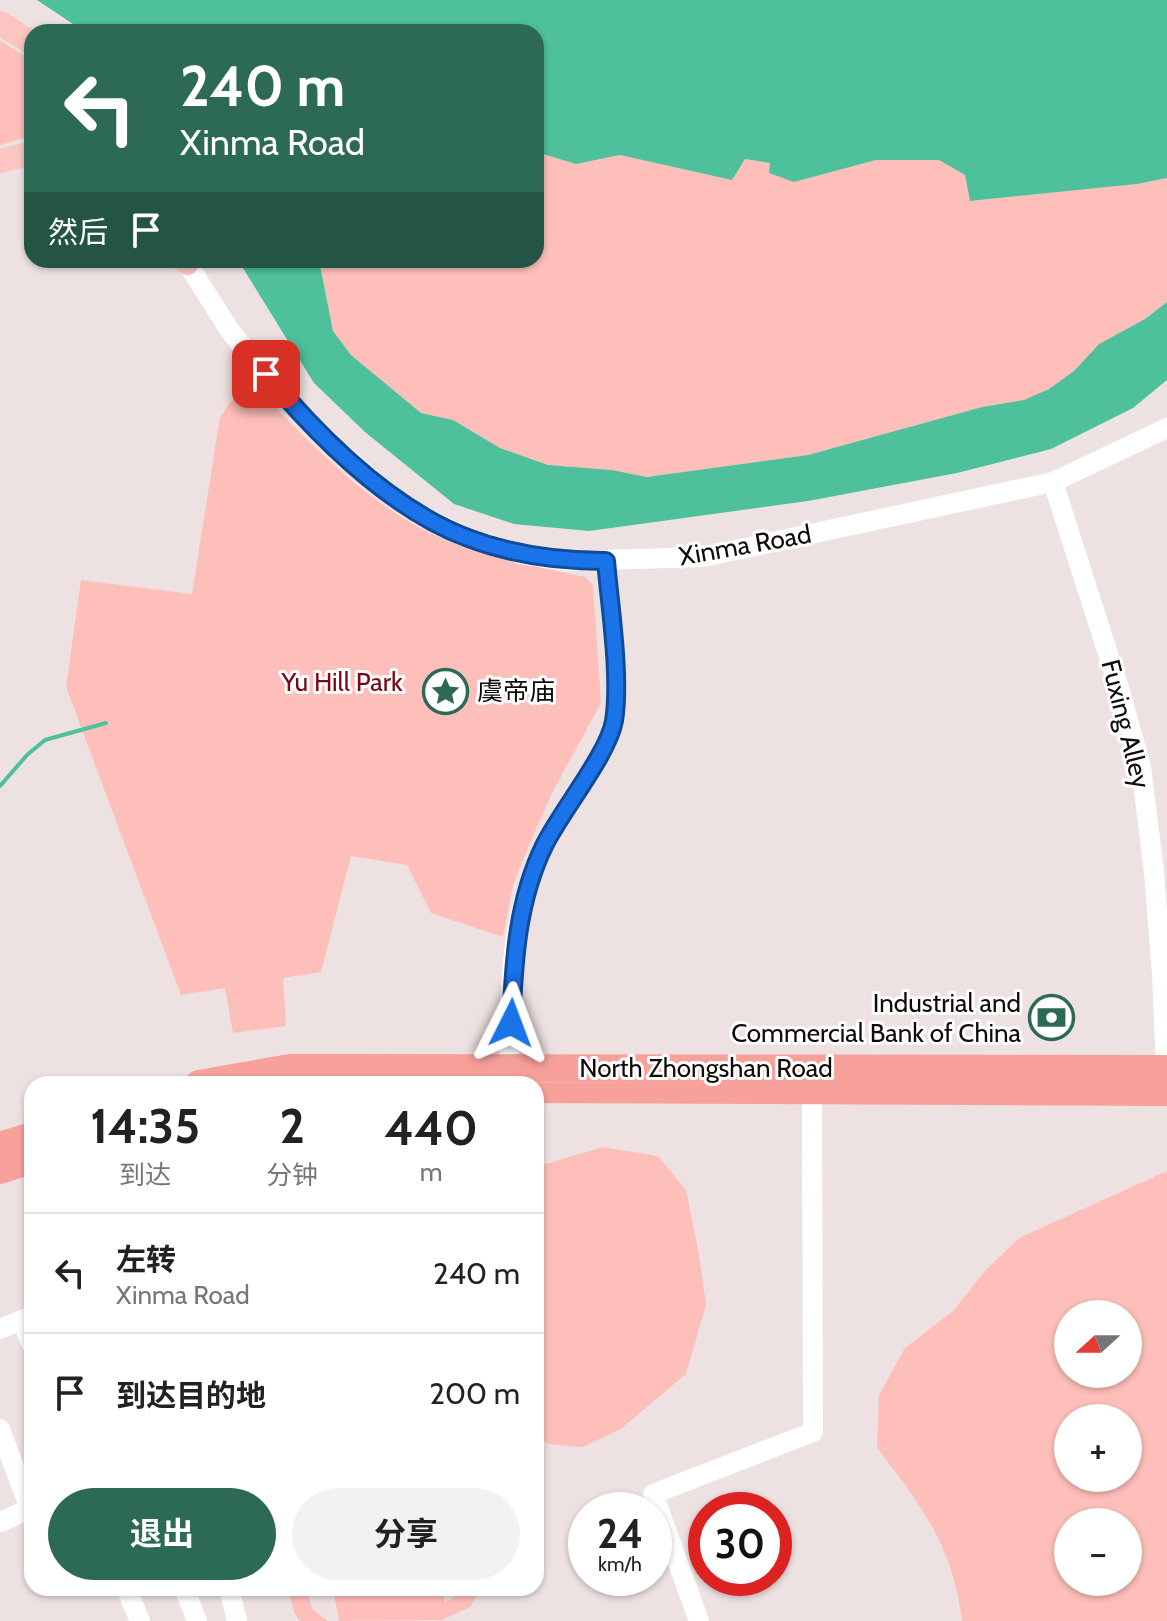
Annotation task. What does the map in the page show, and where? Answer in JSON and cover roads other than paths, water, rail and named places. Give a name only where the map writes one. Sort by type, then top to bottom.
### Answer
[{"type":"highway","name":"North Zhongshan Road","points":[[244,1076],[290,1068],[509,1067],[1167,1077]]},
{"type":"highway","name":"North Zhongshan Road","points":[[544,1089],[812,1090],[1167,1077]]},
{"type":"highway","points":[[0,1146],[24,1138]]},
{"type":"highway","points":[[0,1170],[24,1162]]},
{"type":"main road","points":[[0,23],[24,38]]},
{"type":"main road","points":[[0,161],[24,155]]},
{"type":"street","name":"Xinma Road","points":[[190,268],[230,331],[283,395],[336,448],[389,494],[417,513],[467,538],[520,554],[569,561],[703,557],[1053,482],[1167,428]]},
{"type":"street","name":"Fuxing Alley","points":[[1053,482],[1141,767],[1155,886],[1167,1077]]},
{"type":"street","points":[[509,1067],[515,943],[530,876],[614,723],[616,686],[606,561]]},
{"type":"street","points":[[699,1621],[653,1494],[813,1432],[812,1090]]},
{"type":"street","points":[[0,1329],[24,1319]]},
{"type":"street","points":[[0,1429],[24,1490]]},
{"type":"street","points":[[0,1522],[24,1511]]},
{"type":"street","points":[[129,1596],[140,1621]]},
{"type":"street","points":[[187,1596],[197,1621]]},
{"type":"street","points":[[231,1596],[237,1621]]},
{"type":"waterway","points":[[0,786],[45,740],[106,723]]},
{"type":"place","name":"虞帝庙","points":[[446,691]]},
{"type":"place","name":"Industrial and Commercial Bank of China","points":[[1052,1018]]},
{"type":"park label","name":"Yu Hill Park","points":[[342,682]]}]
